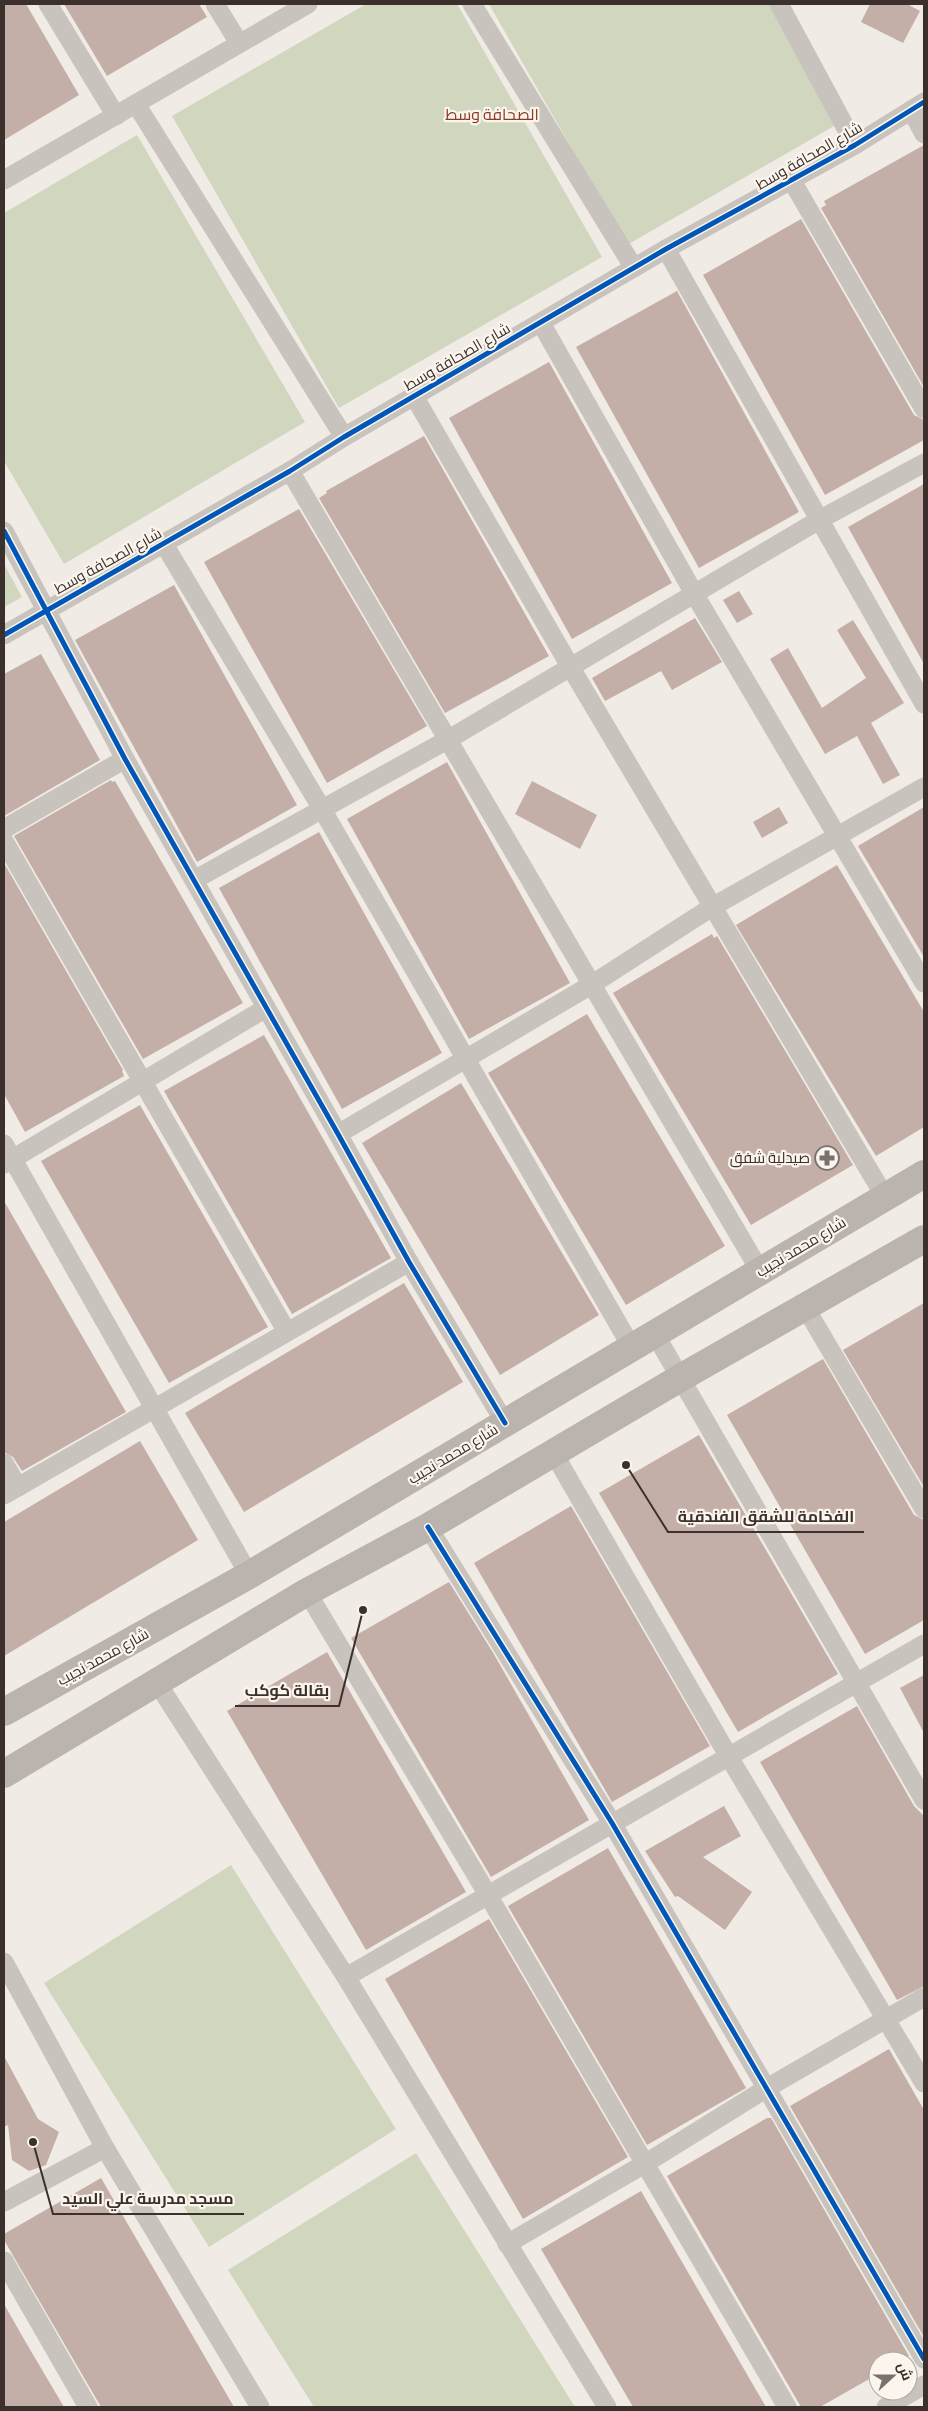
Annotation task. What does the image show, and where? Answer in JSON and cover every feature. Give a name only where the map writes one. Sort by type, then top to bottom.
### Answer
[{"type":"main road","name":"شارع محمد نجيب","points":[[4,1712],[249,1575],[924,1174]]},
{"type":"main road","points":[[4,1774],[307,1592],[428,1527],[682,1377],[924,1239]]},
{"type":"street","points":[[48,4],[116,116]]},
{"type":"street","points":[[215,4],[239,43]]},
{"type":"street","points":[[4,180],[308,4]]},
{"type":"street","points":[[472,4],[634,268]]},
{"type":"street","points":[[779,4],[855,145]]},
{"type":"street","points":[[136,104],[344,437]]},
{"type":"street","points":[[917,106],[924,134]]},
{"type":"street","name":"شارع الصحافة وسط","points":[[4,635],[290,471],[344,437],[666,249],[855,145],[917,106]]},
{"type":"street","points":[[792,181],[924,409]]},
{"type":"street","points":[[666,249],[924,704]]},
{"type":"street","points":[[541,323],[695,595],[924,983]]},
{"type":"street","points":[[414,396],[571,668],[885,1197]]},
{"type":"street","points":[[194,880],[449,739],[819,520],[924,463]]},
{"type":"street","points":[[290,471],[760,1271]]},
{"type":"street","points":[[4,531],[125,758],[409,1262],[505,1423]]},
{"type":"street","points":[[164,544],[322,809],[632,1348]]},
{"type":"street","points":[[4,829],[125,758]]},
{"type":"street","points":[[338,1134],[591,985],[712,907],[924,788]]},
{"type":"street","points":[[4,840],[287,1332]]},
{"type":"street","points":[[249,1575],[155,1409],[7,1156],[142,1081],[266,1008]]},
{"type":"street","points":[[4,1462],[11,1491],[409,1262]]},
{"type":"street","points":[[805,1307],[924,1509]]},
{"type":"street","points":[[655,1334],[682,1377],[924,1800]]},
{"type":"street","points":[[554,1452],[729,1756],[924,2083]]},
{"type":"street","points":[[428,1527],[612,1824],[924,2359]]},
{"type":"street","points":[[307,1592],[646,2163],[787,2407]]},
{"type":"street","points":[[346,1977],[924,1644]]},
{"type":"street","points":[[156,1681],[346,1977],[607,2407]]},
{"type":"street","points":[[4,1962],[105,2148],[260,2407]]},
{"type":"street","points":[[508,2244],[646,2163],[767,2088],[924,1998]]},
{"type":"street","points":[[4,2202],[105,2148]]},
{"type":"street","points":[[4,2261],[88,2407]]},
{"type":"street","points":[[886,2407],[909,2402],[924,2385]]},
{"type":"green space","points":[[366,4],[457,4],[602,257],[339,408],[172,116]]},
{"type":"green space","points":[[489,4],[783,4],[848,118],[627,245]]},
{"type":"green space","points":[[137,135],[305,422],[64,564],[4,461],[4,213]]},
{"type":"green space","points":[[4,564],[22,597],[4,607]]},
{"type":"green space","points":[[231,1865],[396,2129],[209,2247],[44,1983]]},
{"type":"green space","points":[[416,2153],[575,2407],[314,2407],[228,2270]]},
{"type":"building","points":[[4,4],[26,4],[79,95],[4,140]]},
{"type":"building","points":[[64,4],[199,4],[207,17],[107,76]]},
{"type":"building","points":[[870,4],[907,4],[920,11],[903,43],[861,22]]},
{"type":"building","points":[[924,145],[924,387],[821,208],[826,205],[824,201]]},
{"type":"building","points":[[801,219],[914,415],[924,420],[924,440],[825,495],[703,275]]},
{"type":"building","points":[[677,291],[799,512],[699,568],[576,347]]},
{"type":"building","points":[[549,362],[672,583],[572,639],[449,418]]},
{"type":"building","points":[[424,436],[549,656],[445,713],[319,498],[327,493],[326,491]]},
{"type":"building","points":[[924,484],[924,664],[848,527]]},
{"type":"building","points":[[299,509],[427,726],[327,783],[204,562]]},
{"type":"building","points":[[174,585],[297,805],[197,862],[75,640]]},
{"type":"building","points":[[739,591],[753,614],[737,623],[723,600]]},
{"type":"building","points":[[695,618],[722,662],[672,690],[661,671],[605,701],[592,678]]},
{"type":"building","points":[[853,620],[904,703],[871,723],[900,775],[883,784],[857,736],[825,754],[770,659],[788,648],[822,708],[866,678],[837,630]]},
{"type":"building","points":[[41,654],[100,760],[4,816],[4,674]]},
{"type":"building","points":[[447,762],[570,983],[469,1039],[347,819]]},
{"type":"building","points":[[111,780],[112,782],[115,781],[243,1003],[143,1059],[14,836]]},
{"type":"building","points":[[532,781],[597,815],[580,849],[515,814]]},
{"type":"building","points":[[779,807],[788,823],[762,838],[753,822]]},
{"type":"building","points":[[924,807],[924,957],[858,846]]},
{"type":"building","points":[[319,832],[442,1053],[342,1109],[219,888]]},
{"type":"building","points":[[4,863],[123,1070],[124,1076],[25,1132],[4,1094]]},
{"type":"building","points":[[837,865],[924,1012],[924,1127],[876,1156],[736,925]]},
{"type":"building","points":[[712,934],[714,938],[717,936],[853,1165],[751,1225],[613,993]]},
{"type":"building","points":[[587,1014],[725,1246],[626,1305],[488,1073]]},
{"type":"building","points":[[264,1035],[391,1258],[292,1314],[164,1091]]},
{"type":"building","points":[[461,1083],[599,1315],[500,1375],[362,1143]]},
{"type":"building","points":[[140,1105],[268,1327],[169,1383],[41,1161]]},
{"type":"building","points":[[4,1201],[126,1412],[22,1471],[13,1457],[4,1452]]},
{"type":"building","points":[[404,1283],[463,1382],[244,1512],[185,1413]]},
{"type":"building","points":[[924,1303],[924,1487],[843,1350]]},
{"type":"building","points":[[823,1359],[914,1515],[924,1520],[924,1620],[865,1654],[727,1415]]},
{"type":"building","points":[[699,1435],[838,1674],[738,1732],[599,1493]]},
{"type":"building","points":[[140,1441],[198,1540],[4,1656],[4,1522]]},
{"type":"building","points":[[571,1506],[710,1746],[612,1802],[474,1563]]},
{"type":"building","points":[[449,1582],[492,1651],[589,1820],[491,1877],[351,1638]]},
{"type":"building","points":[[327,1652],[466,1892],[366,1950],[227,1711]]},
{"type":"building","points":[[924,1675],[924,1733],[900,1688]]},
{"type":"building","points":[[857,1706],[914,1806],[924,1816],[924,1986],[897,2000],[760,1762]]},
{"type":"building","points":[[724,1806],[741,1836],[703,1857],[752,1892],[725,1930],[678,1896],[675,1897],[645,1851]]},
{"type":"building","points":[[608,1848],[746,2088],[647,2145],[508,1906]]},
{"type":"building","points":[[489,1919],[628,2157],[523,2219],[385,1979]]},
{"type":"building","points":[[889,2049],[924,2110],[924,2337],[790,2106]]},
{"type":"building","points":[[4,2056],[38,2119],[59,2132],[46,2165],[29,2171],[12,2160],[8,2125],[4,2127]]},
{"type":"building","points":[[767,2118],[771,2118],[906,2351],[868,2351],[868,2380],[820,2407],[801,2407],[667,2176]]},
{"type":"building","points":[[101,2178],[234,2407],[101,2407],[4,2240],[4,2234]]},
{"type":"building","points":[[641,2191],[766,2407],[633,2407],[541,2249]]},
{"type":"building","points":[[4,2304],[25,2341],[64,2407],[4,2407]]},
{"type":"cycle path","points":[[4,635],[290,471],[344,437],[666,249],[855,145],[924,102]]},
{"type":"cycle path","points":[[4,531],[125,759],[409,1262],[505,1423]]},
{"type":"cycle path","points":[[428,1527],[612,1823],[924,2359]]},
{"type":"place","name":"صيدلية شفق","points":[[827,1158]]},
{"type":"place","name":"الفخامة للشقق الفندقية","points":[[626,1465]]},
{"type":"place","name":"بقالة كوكب","points":[[363,1610]]},
{"type":"place","name":"مسجد مدرسة علي السيد","points":[[33,2142]]},
{"type":"district","name":"الصحافة وسط","points":[[492,114]]}]
